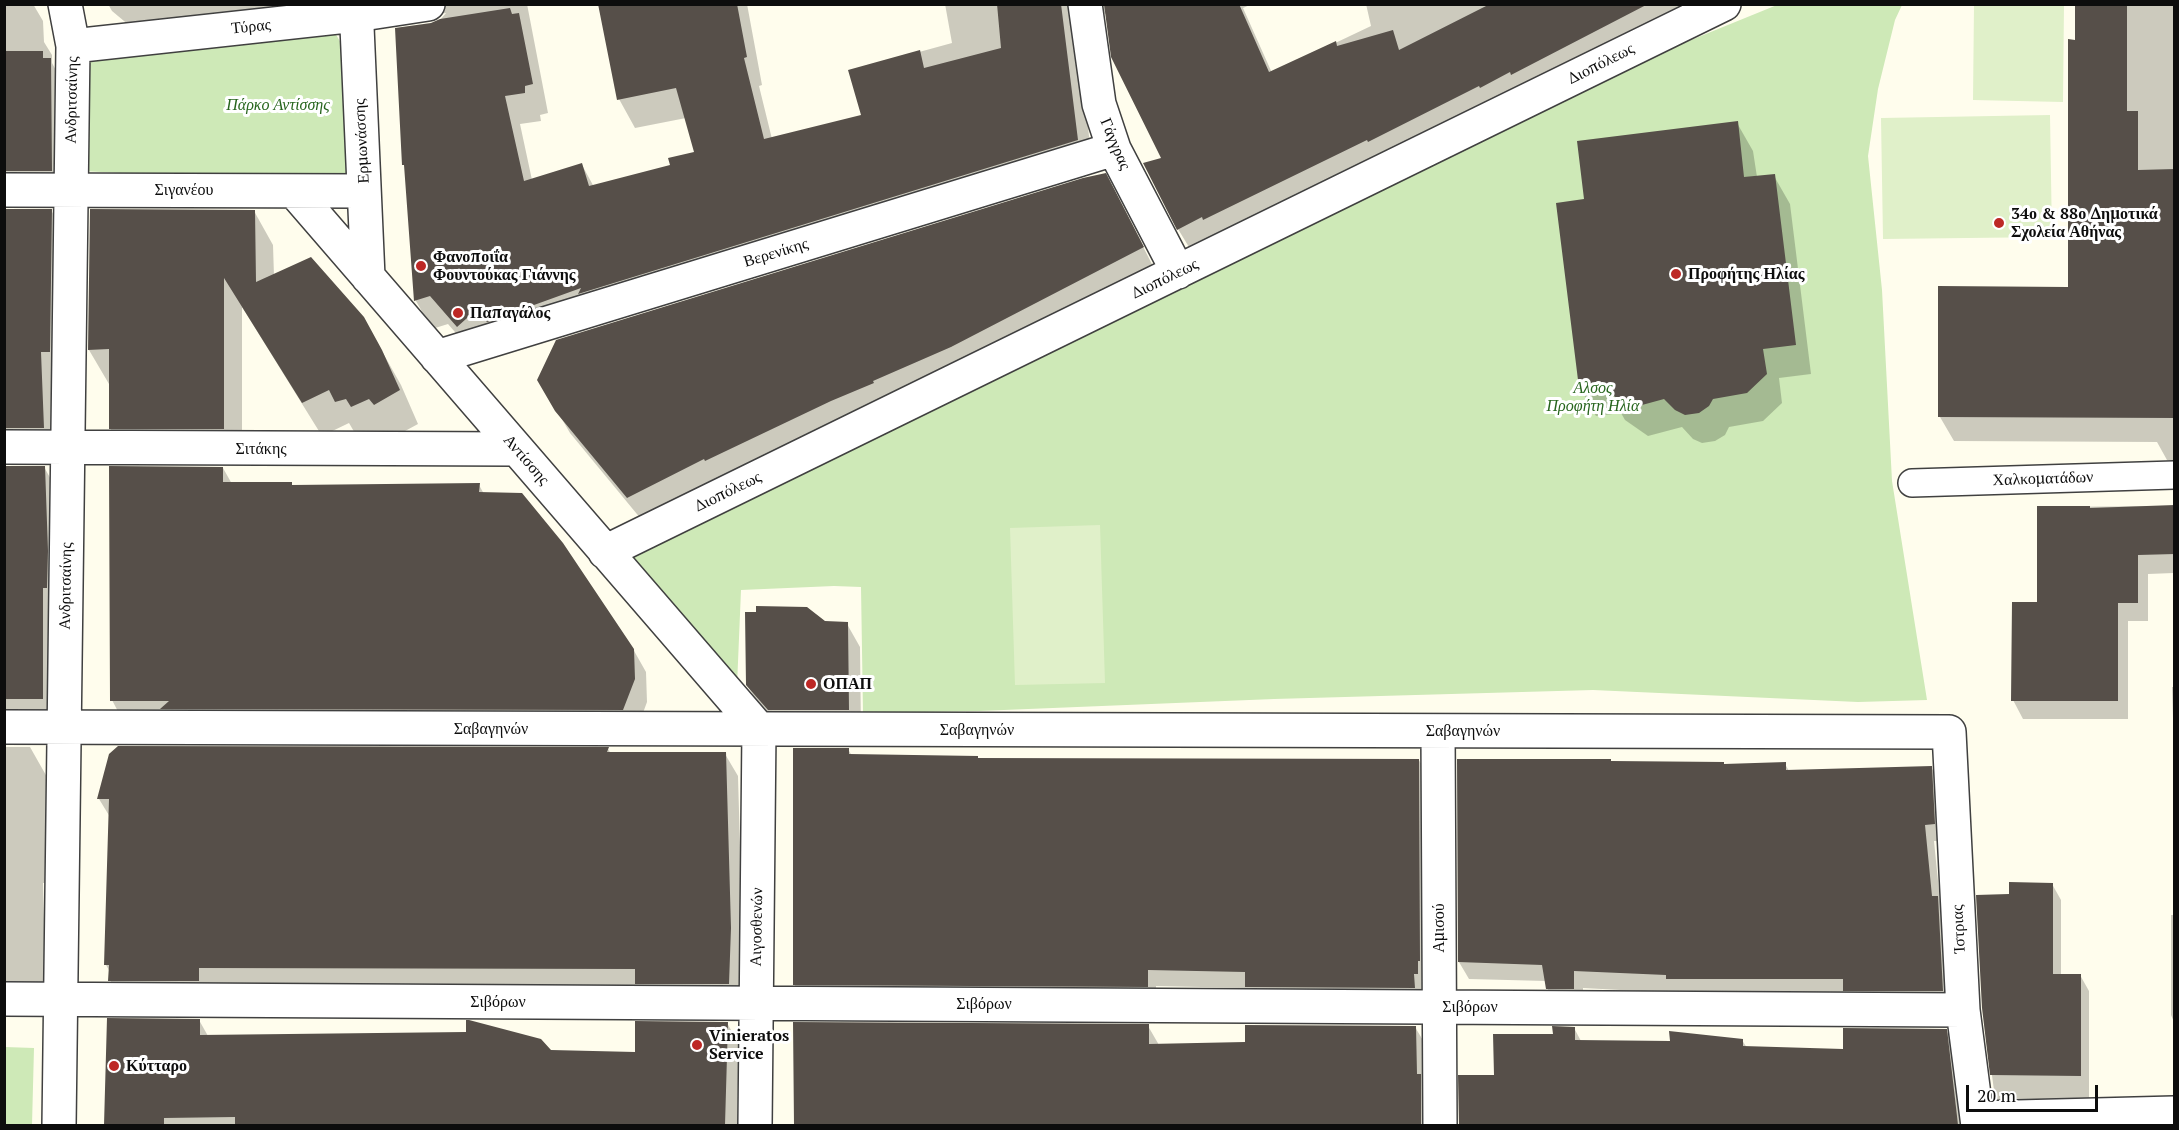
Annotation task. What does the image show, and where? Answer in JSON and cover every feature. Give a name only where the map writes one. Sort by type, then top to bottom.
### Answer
[{"type":"street","points":[[65,4],[73,46]]},
{"type":"street","name":"Τύρας","points":[[73,46],[356,10],[428,4]]},
{"type":"street","name":"Γάγγρας","points":[[1085,4],[1099,104],[1114,149],[1178,272]]},
{"type":"street","name":"Διοπόλεως","points":[[605,552],[1724,4]]},
{"type":"street","name":"Ερμωνάσσης","points":[[356,10],[369,277]]},
{"type":"street","name":"Ανδριτσαίνης","points":[[59,1125],[73,46]]},
{"type":"street","name":"Βερενίκης","points":[[438,357],[1114,149]]},
{"type":"street","name":"Σιγανέου","points":[[4,190],[364,191]]},
{"type":"street","name":"Αντίσσης","points":[[294,191],[759,729]]},
{"type":"street","name":"Σιτάκης","points":[[4,447],[517,449]]},
{"type":"street","name":"Χαλκοματάδων","points":[[1912,483],[2175,475]]},
{"type":"street","name":"Σαβαγηνών","points":[[4,727],[1949,732]]},
{"type":"street","name":"Αιγοσθενών","points":[[754,1125],[759,729]]},
{"type":"street","name":"Αμισού","points":[[1438,731],[1440,1125]]},
{"type":"street","name":"Ίστριας","points":[[1949,732],[1963,1010],[1978,1122]]},
{"type":"street","name":"Σιβόρων","points":[[4,999],[1963,1010]]},
{"type":"street","points":[[1978,1122],[2175,1113]]},
{"type":"green space","name":"Αλσος Προφήτη Ηλία","points":[[1777,5],[1902,5],[1895,20],[1878,89],[1868,156],[1882,290],[1892,481],[1927,700],[1858,702],[1593,690],[863,713],[861,587],[741,590],[737,686],[623,555],[1470,130]]},
{"type":"green space","points":[[1974,5],[2064,5],[2063,102],[1973,100]]},
{"type":"green space","name":"Πάρκο Αντίσσης","points":[[334,31],[342,45],[350,175],[83,171],[85,56]]},
{"type":"green space","points":[[2050,115],[2052,237],[1883,239],[1881,118]]},
{"type":"green space","points":[[1100,525],[1105,683],[1015,685],[1010,528]]},
{"type":"green space","points":[[5,1047],[34,1048],[32,1125],[5,1125]]},
{"type":"building","points":[[598,4],[737,4],[747,57],[744,58],[764,139],[861,115],[848,70],[920,50],[924,68],[1001,48],[997,4],[1061,4],[1078,140],[578,294],[581,288],[487,322],[476,310],[457,327],[430,296],[414,301],[404,165],[402,165],[395,28],[510,8],[512,14],[519,13],[533,84],[525,86],[525,93],[505,96],[524,181],[582,163],[589,186],[670,165],[668,158],[694,152],[676,88],[617,100]]},
{"type":"building","points":[[1104,4],[1239,4],[1269,72],[1336,41],[1337,46],[1393,30],[1399,50],[1490,4],[1648,4],[1511,75],[1510,72],[1480,88],[1479,86],[1368,142],[1367,140],[1203,220],[1202,217],[1177,230],[1143,163],[1161,158],[1111,57]]},
{"type":"building","points":[[2075,4],[2127,4],[2127,111],[2138,111],[2138,170],[2175,169],[2175,418],[1938,417],[1938,286],[2068,287],[2068,39],[2075,40]]},
{"type":"building","points":[[4,51],[43,51],[43,58],[51,58],[52,171],[4,171]]},
{"type":"building","name":"Προφήτης Ηλίας","points":[[1738,121],[1744,177],[1775,174],[1796,345],[1763,349],[1767,374],[1747,393],[1713,399],[1709,406],[1699,413],[1685,415],[1675,410],[1664,399],[1631,408],[1607,391],[1606,385],[1579,388],[1556,203],[1584,199],[1577,141]]},
{"type":"building","points":[[1106,173],[1144,247],[951,347],[873,381],[874,383],[705,461],[704,459],[627,498],[555,411],[537,380],[556,340],[1083,178]]},
{"type":"building","points":[[4,209],[52,209],[50,352],[41,352],[44,428],[4,428]]},
{"type":"building","points":[[90,209],[255,210],[256,282],[311,257],[364,317],[400,390],[374,405],[369,399],[351,407],[346,399],[335,402],[329,390],[302,403],[224,278],[224,429],[109,429],[109,349],[88,350]]},
{"type":"building","points":[[4,466],[45,466],[48,551],[47,588],[43,588],[43,699],[4,699]]},
{"type":"building","points":[[109,466],[223,467],[223,482],[292,482],[292,485],[480,483],[479,492],[522,493],[563,543],[634,649],[635,679],[623,710],[160,709],[169,701],[110,701]]},
{"type":"building","points":[[2175,505],[2175,554],[2138,555],[2138,603],[2118,603],[2118,701],[2011,701],[2012,602],[2037,602],[2037,506],[2090,506],[2090,508]]},
{"type":"building","points":[[756,606],[807,607],[825,621],[848,622],[849,710],[768,710],[746,685],[745,612],[756,612]]},
{"type":"building","points":[[118,746],[609,747],[607,752],[726,752],[731,928],[729,984],[635,984],[635,969],[199,968],[199,981],[108,981],[109,965],[104,965],[109,799],[97,799],[109,754]]},
{"type":"building","points":[[793,748],[849,748],[849,754],[978,756],[978,758],[1419,759],[1420,961],[1418,961],[1418,974],[1414,974],[1415,988],[1245,987],[1245,972],[1148,970],[1148,987],[793,985]]},
{"type":"building","points":[[1457,759],[1611,759],[1611,761],[1724,762],[1724,764],[1786,762],[1786,770],[1932,766],[1935,824],[1925,825],[1932,896],[1938,896],[1943,991],[1843,991],[1843,979],[1666,979],[1666,975],[1574,971],[1574,989],[1546,989],[1542,965],[1458,962]]},
{"type":"building","points":[[2009,882],[2053,883],[2053,974],[2081,974],[2081,1076],[1990,1075],[1982,1008],[1976,895],[2009,894]]},
{"type":"building","points":[[107,1018],[200,1019],[200,1035],[466,1032],[466,1020],[469,1020],[541,1039],[551,1050],[635,1052],[635,1021],[728,1022],[725,1125],[235,1125],[235,1117],[164,1118],[164,1125],[104,1125]]},
{"type":"building","points":[[793,1022],[1149,1024],[1149,1044],[1245,1042],[1245,1025],[1416,1026],[1417,1074],[1421,1074],[1421,1125],[794,1125]]},
{"type":"building","points":[[1552,1026],[1575,1027],[1575,1040],[1670,1041],[1669,1031],[1743,1039],[1743,1046],[1843,1049],[1843,1028],[1947,1029],[1958,1125],[1459,1125],[1458,1075],[1494,1075],[1493,1034],[1553,1034]]},
{"type":"place","name":"34ο & 88ο Δημοτικά Σχολεία Αθήνας","points":[[1999,223]]},
{"type":"place","name":"Φανοποιΐα Φουντούκας Γιάννης","points":[[421,266]]},
{"type":"place","name":"Προφήτης Ηλίας","points":[[1676,274]]},
{"type":"place","name":"Παπαγάλος","points":[[458,313]]},
{"type":"place","name":"ΟΠΑΠ","points":[[811,684]]},
{"type":"place","name":"Vinieratos Service","points":[[697,1045]]},
{"type":"place","name":"Κύτταρο","points":[[114,1066]]}]
